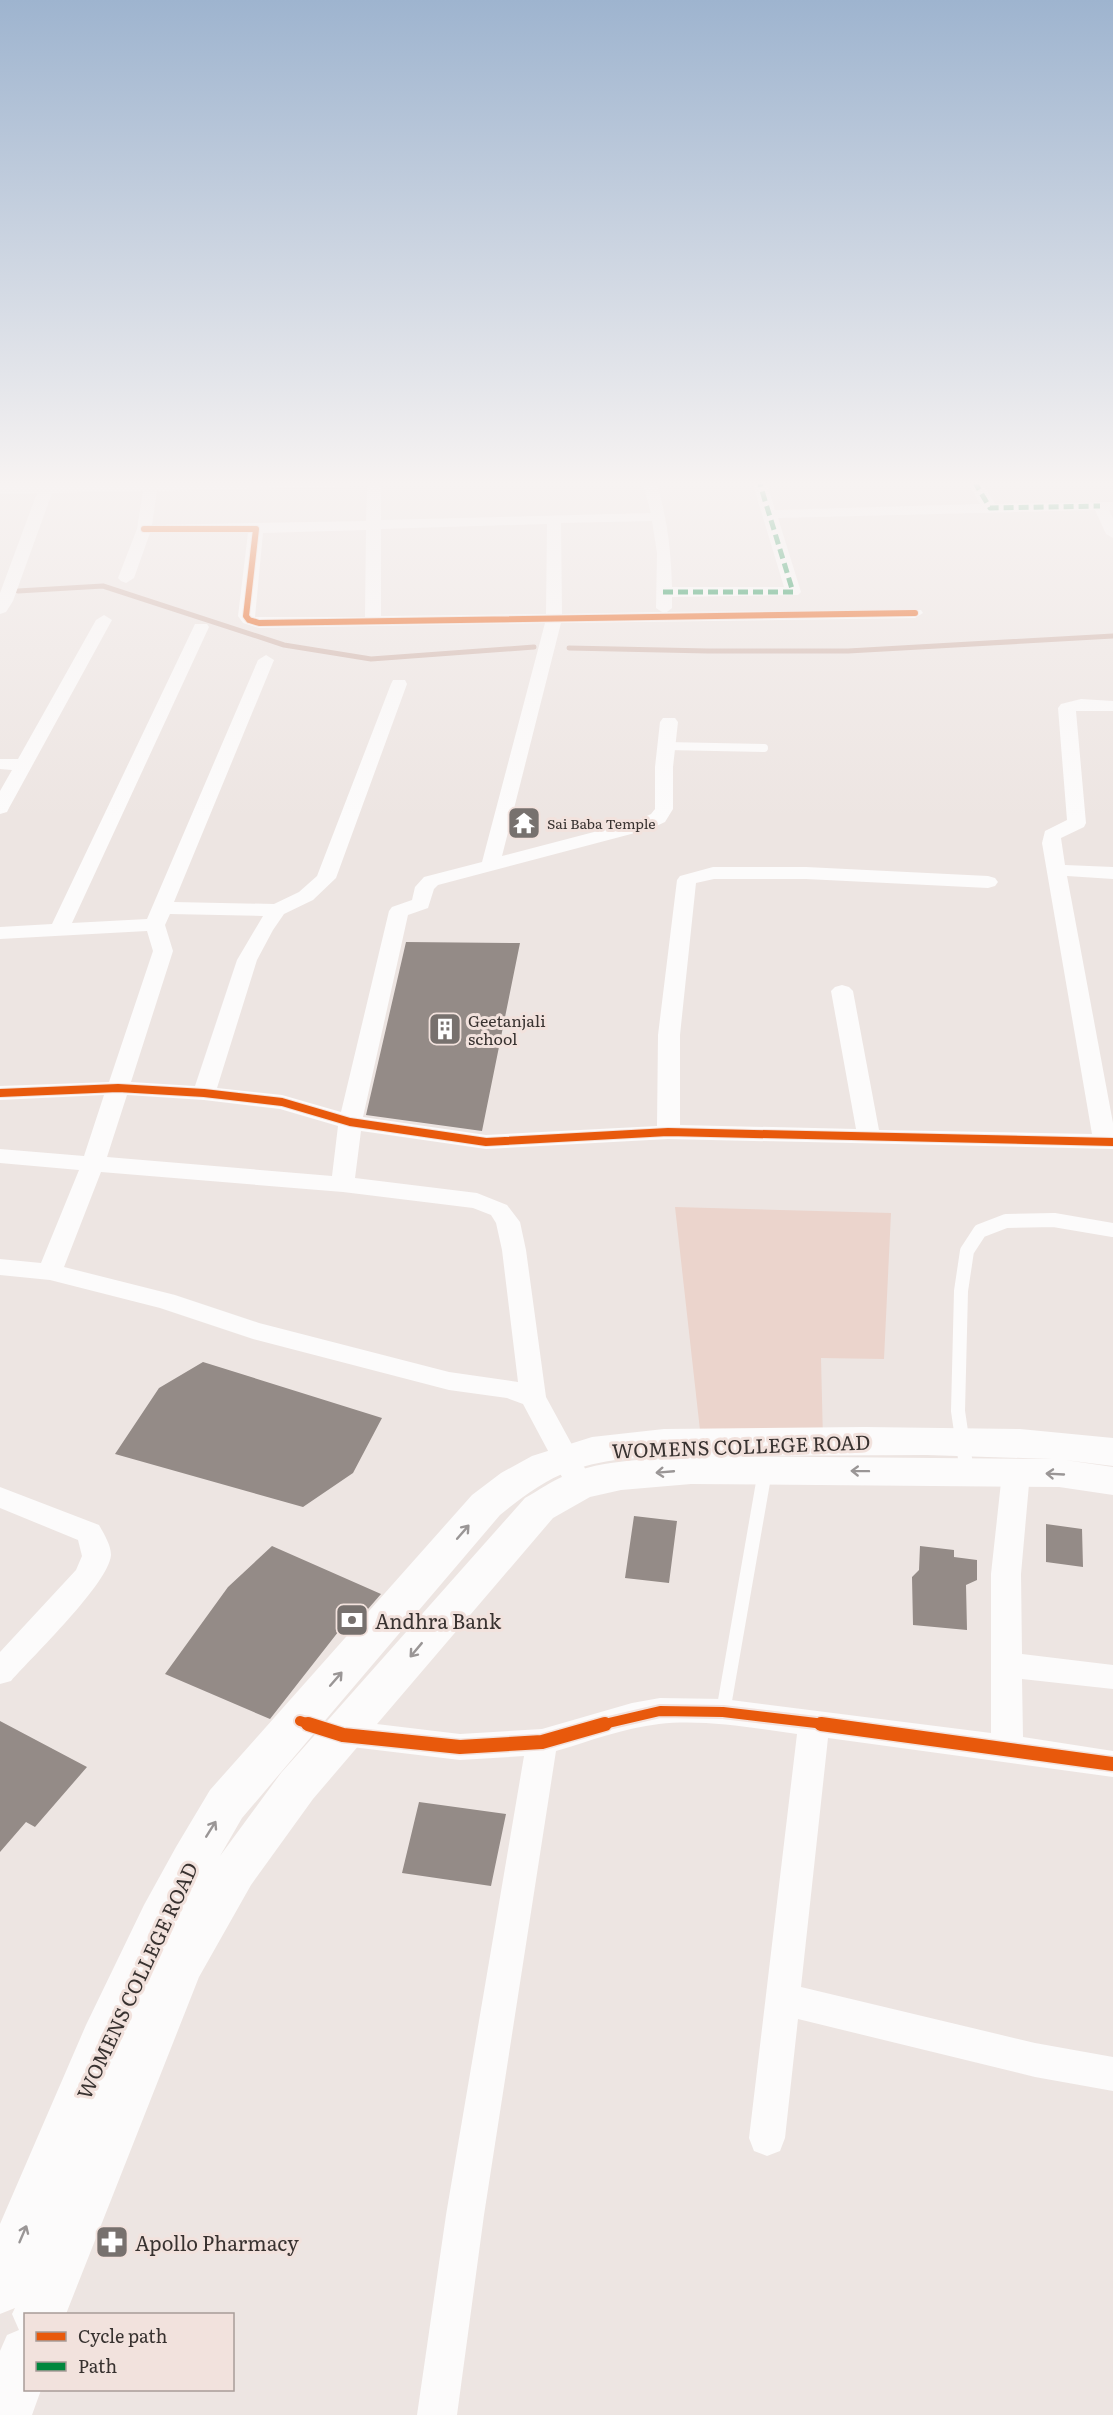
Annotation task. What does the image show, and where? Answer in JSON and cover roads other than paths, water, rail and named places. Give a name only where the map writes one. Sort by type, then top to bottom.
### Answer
[{"type":"main road","name":"WOMENS COLLEGE ROAD","points":[[39,2313],[180,1966],[235,1871],[297,1786],[539,1508],[595,1450],[647,1444],[823,1440],[965,1457],[1016,1473],[1059,1473],[1113,1481]]},
{"type":"main road","name":"WOMENS COLLEGE ROAD","points":[[0,2287],[92,2069],[162,1916],[226,1804],[486,1505],[523,1475],[573,1471],[621,1476],[691,1470],[765,1470],[965,1457],[1035,1443],[1113,1452]]},
{"type":"main road","points":[[4,2415],[24,2360]]},
{"type":"street","points":[[0,609],[8,594]]},
{"type":"street","points":[[249,594],[246,616],[249,620],[259,624],[915,613]]},
{"type":"street","points":[[372,594],[372,622]]},
{"type":"street","points":[[490,867],[554,620],[554,594]]},
{"type":"street","points":[[663,594],[664,617]]},
{"type":"street","points":[[0,808],[104,620]]},
{"type":"street","points":[[59,930],[201,627]]},
{"type":"street","points":[[50,1272],[93,1163],[163,951],[159,926],[266,660]]},
{"type":"street","points":[[0,933],[159,926],[271,917],[306,896],[326,879],[399,684]]},
{"type":"street","points":[[0,1093],[118,1088],[204,1093],[282,1102],[350,1122],[486,1142],[668,1132],[1109,1142],[1051,843],[1052,835],[1077,822],[1068,708],[1081,704],[1113,706]]},
{"type":"street","points":[[343,1184],[350,1122],[399,911],[423,896],[431,881],[643,825],[658,818],[664,809],[669,722]]},
{"type":"street","points":[[0,764],[25,765]]},
{"type":"street","points":[[1058,870],[1113,873]]},
{"type":"street","points":[[668,1132],[669,1035],[687,880],[713,873],[806,873],[988,882]]},
{"type":"street","points":[[204,1093],[247,960],[271,917]]},
{"type":"street","points":[[842,991],[869,1137]]},
{"type":"street","points":[[0,1156],[343,1184],[477,1201],[499,1210],[508,1222],[514,1250],[533,1397],[573,1471]]},
{"type":"street","points":[[0,1267],[50,1272],[166,1301],[253,1330],[448,1381],[508,1389],[533,1397]]},
{"type":"street","points":[[1007,1748],[1006,1574],[1016,1473]]},
{"type":"street","points":[[0,1497],[89,1533],[96,1546],[97,1560],[86,1578],[0,1672]]},
{"type":"street","points":[[1006,1665],[1113,1677]]},
{"type":"street","points":[[300,1721],[343,1735],[460,1747],[542,1742],[632,1716],[660,1711],[723,1712],[1007,1748],[1113,1764]]},
{"type":"street","points":[[767,2138],[813,1723]]},
{"type":"street","points":[[437,2415],[465,2216],[542,1742]]},
{"type":"street","points":[[782,1999],[1035,2060],[1113,2074]]},
{"type":"lane","points":[[669,746],[764,748]]},
{"type":"lane","points":[[965,1457],[958,1411],[961,1291],[967,1251],[980,1231],[1006,1221],[1054,1220],[1113,1230]]},
{"type":"lane","points":[[723,1712],[765,1470]]},
{"type":"waterway","points":[[127,594],[284,645],[371,659],[534,647]]},
{"type":"waterway","points":[[569,648],[848,651],[1113,636]]},
{"type":"place","name":"Sai Baba Temple","points":[[524,823]]},
{"type":"place","name":"Geetanjali school","points":[[445,1029]]},
{"type":"place","name":"Andhra Bank","points":[[352,1620]]},
{"type":"place","name":"Apollo Pharmacy","points":[[112,2242]]}]
